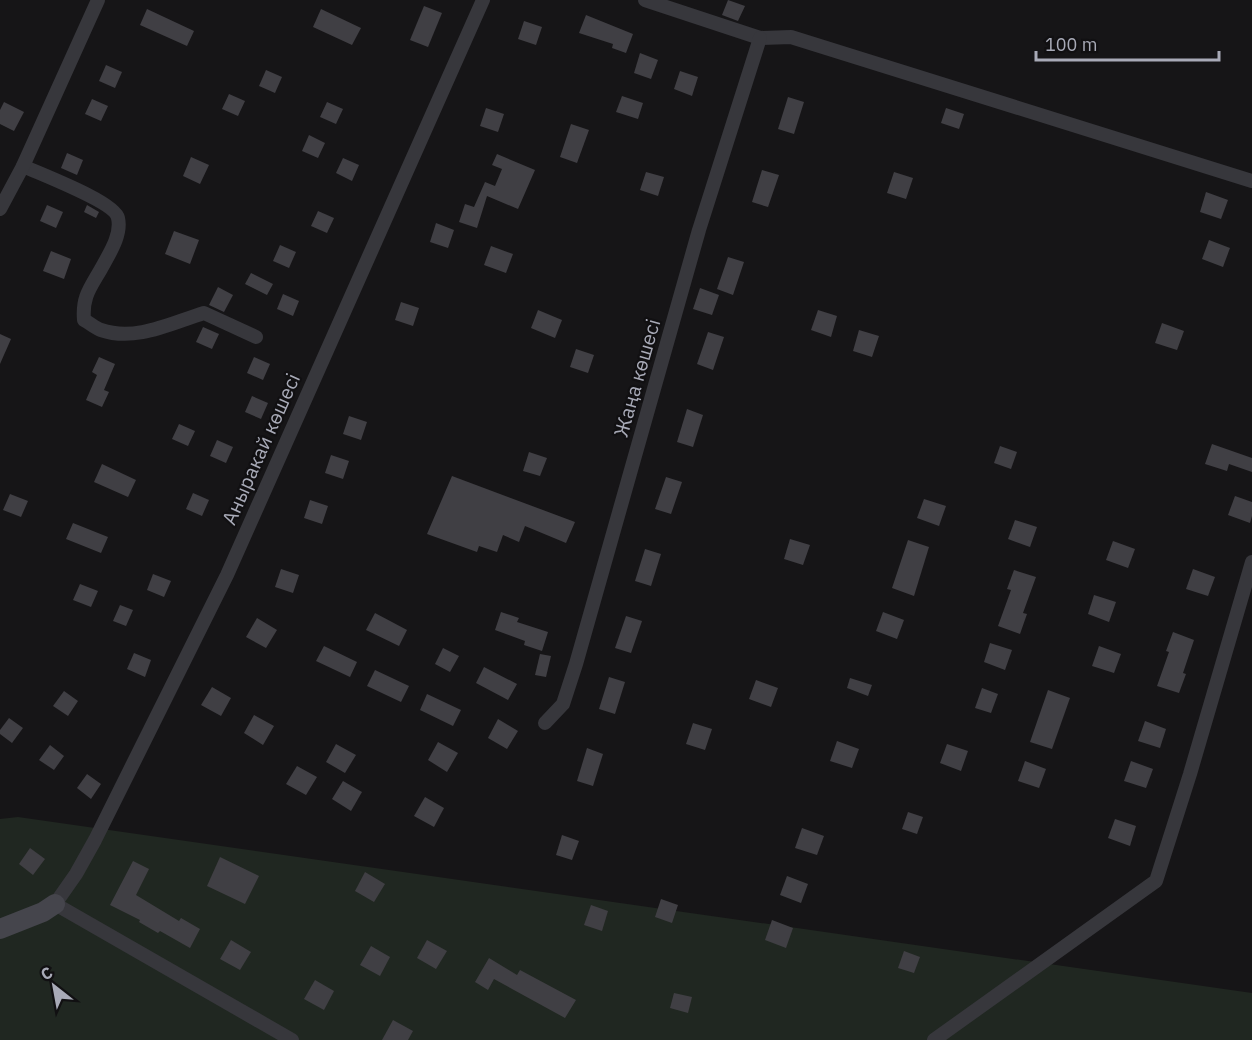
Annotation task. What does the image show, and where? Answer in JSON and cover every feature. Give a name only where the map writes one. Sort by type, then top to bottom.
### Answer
[{"type":"street","points":[[0,209],[23,166],[98,0]]},
{"type":"street","name":"Аныракай көшесі","points":[[55,904],[76,874],[95,840],[227,575],[483,0]]},
{"type":"street","points":[[645,0],[760,38],[791,37],[1252,181]]},
{"type":"street","name":"Жаңа көшесі","points":[[545,723],[563,704],[576,664],[699,230],[760,38]]},
{"type":"street","points":[[23,166],[106,203],[118,214],[120,226],[113,247],[87,292],[83,304],[84,320],[101,330],[131,334],[168,326],[204,313],[256,337]]},
{"type":"street","points":[[934,1040],[1156,880],[1190,774],[1252,562]]},
{"type":"street","points":[[0,928],[43,912],[55,904],[292,1040]]},
{"type":"shaded area","points":[[18,817],[1252,993],[1252,1040],[0,1040],[0,819]]},
{"type":"building","points":[[728,0],[745,6],[738,21],[722,15]]},
{"type":"building","points":[[424,6],[442,13],[428,47],[410,40]]},
{"type":"building","points":[[147,9],[194,31],[187,46],[140,25]]},
{"type":"building","points":[[321,9],[361,28],[352,45],[313,27]]},
{"type":"building","points":[[586,15],[633,34],[626,53],[612,48],[613,44],[579,33]]},
{"type":"building","points":[[524,21],[542,27],[536,45],[518,39]]},
{"type":"building","points":[[640,53],[658,60],[651,79],[634,73]]},
{"type":"building","points":[[106,65],[122,72],[115,88],[99,81]]},
{"type":"building","points":[[266,70],[282,77],[275,93],[259,86]]},
{"type":"building","points":[[680,71],[698,77],[692,96],[674,89]]},
{"type":"building","points":[[229,94],[245,101],[238,116],[222,109]]},
{"type":"building","points":[[622,96],[643,103],[638,119],[616,112]]},
{"type":"building","points":[[788,97],[804,102],[794,134],[778,129]]},
{"type":"building","points":[[92,99],[108,106],[101,121],[85,114]]},
{"type":"building","points":[[4,102],[24,112],[14,131],[0,124],[0,110]]},
{"type":"building","points":[[327,102],[343,109],[336,124],[320,117]]},
{"type":"building","points":[[486,108],[504,114],[498,132],[480,126]]},
{"type":"building","points":[[946,108],[964,114],[959,129],[941,123]]},
{"type":"building","points":[[571,124],[589,130],[577,163],[560,157]]},
{"type":"building","points":[[309,135],[325,143],[318,158],[302,151]]},
{"type":"building","points":[[67,153],[83,160],[77,175],[61,168]]},
{"type":"building","points":[[497,154],[535,170],[518,209],[487,196],[477,228],[459,222],[465,204],[474,207],[485,182],[495,186],[502,169],[492,165]]},
{"type":"building","points":[[191,157],[209,165],[200,184],[183,176]]},
{"type":"building","points":[[343,158],[359,165],[352,181],[336,173]]},
{"type":"building","points":[[762,170],[779,175],[768,207],[752,202]]},
{"type":"building","points":[[646,172],[664,177],[658,196],[640,190]]},
{"type":"building","points":[[894,172],[913,178],[906,199],[887,193]]},
{"type":"building","points":[[1206,192],[1228,200],[1221,219],[1200,212]]},
{"type":"building","points":[[47,205],[63,212],[56,228],[40,221]]},
{"type":"building","points":[[87,205],[99,212],[96,218],[84,212]]},
{"type":"building","points":[[318,211],[334,218],[327,233],[311,226]]},
{"type":"building","points":[[436,223],[454,230],[448,248],[430,242]]},
{"type":"building","points":[[174,231],[199,240],[190,264],[165,254]]},
{"type":"building","points":[[1209,240],[1230,248],[1223,267],[1202,259]]},
{"type":"building","points":[[280,245],[296,252],[289,268],[273,261]]},
{"type":"building","points":[[491,246],[513,254],[506,273],[484,265]]},
{"type":"building","points":[[51,251],[71,259],[64,279],[43,271]]},
{"type":"building","points":[[728,257],[744,262],[733,295],[717,289]]},
{"type":"building","points":[[251,273],[273,284],[267,295],[245,284]]},
{"type":"building","points":[[218,287],[233,295],[224,312],[209,305]]},
{"type":"building","points":[[700,288],[719,295],[712,315],[693,309]]},
{"type":"building","points":[[283,294],[299,301],[293,316],[277,309]]},
{"type":"building","points":[[401,302],[419,308],[413,326],[395,320]]},
{"type":"building","points":[[538,310],[562,320],[555,338],[531,328]]},
{"type":"building","points":[[818,310],[837,316],[831,337],[811,330]]},
{"type":"building","points":[[1162,323],[1184,331],[1177,350],[1155,343]]},
{"type":"building","points":[[203,327],[219,334],[212,349],[196,342]]},
{"type":"building","points":[[859,330],[879,336],[872,357],[853,351]]},
{"type":"building","points":[[708,332],[724,337],[713,370],[697,364]]},
{"type":"building","points":[[0,334],[11,339],[0,364]]},
{"type":"building","points":[[576,349],[594,355],[588,373],[570,367]]},
{"type":"building","points":[[99,357],[115,364],[104,390],[109,392],[102,407],[86,400],[97,375],[92,372]]},
{"type":"building","points":[[254,357],[270,364],[263,380],[247,373]]},
{"type":"building","points":[[252,396],[268,403],[261,419],[245,412]]},
{"type":"building","points":[[687,409],[703,415],[693,447],[677,442]]},
{"type":"building","points":[[349,416],[367,422],[361,440],[343,434]]},
{"type":"building","points":[[179,424],[195,431],[188,446],[172,439]]},
{"type":"building","points":[[217,440],[233,447],[226,463],[210,456]]},
{"type":"building","points":[[1212,444],[1252,458],[1252,472],[1229,464],[1227,471],[1205,464]]},
{"type":"building","points":[[1000,446],[1017,452],[1011,469],[994,463]]},
{"type":"building","points":[[529,452],[547,458],[540,476],[523,471]]},
{"type":"building","points":[[331,455],[349,461],[343,479],[325,473]]},
{"type":"building","points":[[102,464],[136,480],[128,497],[94,482]]},
{"type":"building","points":[[452,476],[575,522],[566,543],[525,526],[519,542],[503,535],[497,552],[479,546],[477,552],[427,534]]},
{"type":"building","points":[[666,477],[682,482],[671,514],[655,509]]},
{"type":"building","points":[[193,493],[209,500],[202,516],[186,509]]},
{"type":"building","points":[[10,494],[28,501],[21,517],[3,510]]},
{"type":"building","points":[[1235,496],[1252,502],[1250,523],[1228,515]]},
{"type":"building","points":[[924,499],[946,506],[939,526],[917,518]]},
{"type":"building","points":[[310,500],[328,506],[322,524],[304,518]]},
{"type":"building","points":[[1015,520],[1037,527],[1030,547],[1008,539]]},
{"type":"building","points":[[73,523],[108,537],[101,553],[66,539]]},
{"type":"building","points":[[790,539],[810,545],[803,565],[784,559]]},
{"type":"building","points":[[908,540],[929,547],[914,596],[892,588]]},
{"type":"building","points":[[1113,541],[1135,549],[1128,568],[1106,560]]},
{"type":"building","points":[[645,549],[661,554],[651,586],[635,581]]},
{"type":"building","points":[[281,569],[299,575],[293,593],[275,587]]},
{"type":"building","points":[[1193,569],[1215,577],[1208,596],[1186,589]]},
{"type":"building","points":[[1014,570],[1036,577],[1023,613],[1027,614],[1020,634],[998,626],[1011,590],[1007,589]]},
{"type":"building","points":[[153,574],[171,581],[164,597],[147,590]]},
{"type":"building","points":[[80,584],[98,591],[91,607],[73,600]]},
{"type":"building","points":[[1094,595],[1116,602],[1109,622],[1088,614]]},
{"type":"building","points":[[120,605],[133,610],[126,626],[113,621]]},
{"type":"building","points":[[501,612],[519,618],[517,622],[548,632],[542,651],[524,645],[525,641],[495,630]]},
{"type":"building","points":[[883,612],[904,620],[897,639],[876,631]]},
{"type":"building","points":[[375,613],[407,630],[399,646],[366,630]]},
{"type":"building","points":[[626,616],[642,621],[631,653],[615,648]]},
{"type":"building","points":[[257,618],[277,630],[266,648],[246,637]]},
{"type":"building","points":[[1173,632],[1194,640],[1179,693],[1157,686],[1169,652],[1166,651]]},
{"type":"building","points":[[990,643],[1012,650],[1005,670],[984,662]]},
{"type":"building","points":[[324,646],[357,662],[350,677],[316,661]]},
{"type":"building","points":[[1099,646],[1121,654],[1114,673],[1092,666]]},
{"type":"building","points":[[443,648],[459,656],[450,672],[435,664]]},
{"type":"building","points":[[134,653],[151,660],[145,677],[127,669]]},
{"type":"building","points":[[540,654],[551,656],[546,677],[535,675]]},
{"type":"building","points":[[484,667],[517,684],[508,700],[476,683]]},
{"type":"building","points":[[375,670],[409,686],[401,702],[367,686]]},
{"type":"building","points":[[609,677],[625,682],[615,714],[599,709]]},
{"type":"building","points":[[850,678],[872,685],[868,696],[847,688]]},
{"type":"building","points":[[756,680],[778,688],[771,707],[749,699]]},
{"type":"building","points":[[212,687],[231,698],[221,716],[201,705]]},
{"type":"building","points":[[982,688],[998,694],[991,713],[975,708]]},
{"type":"building","points":[[1048,690],[1070,698],[1052,749],[1030,742]]},
{"type":"building","points":[[64,691],[78,701],[68,716],[53,706]]},
{"type":"building","points":[[427,694],[461,710],[453,726],[420,710]]},
{"type":"building","points":[[254,715],[274,726],[263,745],[244,733]]},
{"type":"building","points":[[9,718],[23,728],[12,743],[0,734],[0,730]]},
{"type":"building","points":[[498,719],[518,731],[507,749],[488,738]]},
{"type":"building","points":[[1145,721],[1166,729],[1160,748],[1138,741]]},
{"type":"building","points":[[693,723],[712,729],[705,750],[686,744]]},
{"type":"building","points":[[837,741],[859,749],[852,768],[830,761]]},
{"type":"building","points":[[438,742],[458,753],[447,772],[428,760]]},
{"type":"building","points":[[336,744],[356,755],[345,773],[326,762]]},
{"type":"building","points":[[947,744],[968,751],[961,771],[940,763]]},
{"type":"building","points":[[50,745],[64,756],[54,770],[39,760]]},
{"type":"building","points":[[587,748],[603,754],[593,786],[577,781]]},
{"type":"building","points":[[1025,761],[1046,769],[1039,788],[1018,781]]},
{"type":"building","points":[[1131,761],[1153,769],[1146,788],[1124,781]]},
{"type":"building","points":[[297,766],[317,777],[306,795],[286,784]]},
{"type":"building","points":[[87,774],[101,784],[91,799],[77,788]]},
{"type":"building","points":[[343,781],[362,792],[351,811],[332,799]]},
{"type":"building","points":[[425,797],[444,808],[434,827],[414,816]]},
{"type":"building","points":[[908,812],[923,817],[917,834],[902,829]]},
{"type":"building","points":[[1115,819],[1136,826],[1130,846],[1108,838]]},
{"type":"building","points":[[802,828],[824,836],[817,855],[795,848]]},
{"type":"building","points":[[562,835],[579,841],[572,860],[556,855]]},
{"type":"building","points":[[30,848],[45,859],[33,875],[19,864]]},
{"type":"building","points":[[220,857],[259,876],[245,904],[207,886]]},
{"type":"building","points":[[133,861],[149,869],[136,895],[179,921],[181,918],[200,929],[190,948],[160,931],[158,933],[139,922],[140,920],[110,905]]},
{"type":"building","points":[[365,872],[385,884],[374,902],[355,891]]},
{"type":"building","points":[[787,876],[808,884],[801,903],[780,895]]},
{"type":"building","points":[[661,899],[678,905],[672,923],[655,917]]},
{"type":"building","points":[[591,905],[608,911],[602,931],[584,925]]},
{"type":"building","points":[[772,920],[793,928],[786,948],[765,940]]},
{"type":"building","points":[[231,940],[251,952],[240,970],[220,959]]},
{"type":"building","points":[[427,940],[447,951],[436,969],[417,958]]},
{"type":"building","points":[[371,946],[390,957],[380,976],[360,965]]},
{"type":"building","points":[[904,951],[920,957],[914,973],[898,968]]},
{"type":"building","points":[[489,958],[517,975],[520,970],[576,1000],[565,1018],[494,979],[488,990],[475,982]]},
{"type":"building","points":[[315,980],[334,991],[324,1010],[304,999]]},
{"type":"building","points":[[674,993],[692,997],[688,1013],[670,1008]]},
{"type":"building","points":[[393,1020],[413,1031],[408,1040],[382,1040]]}]
